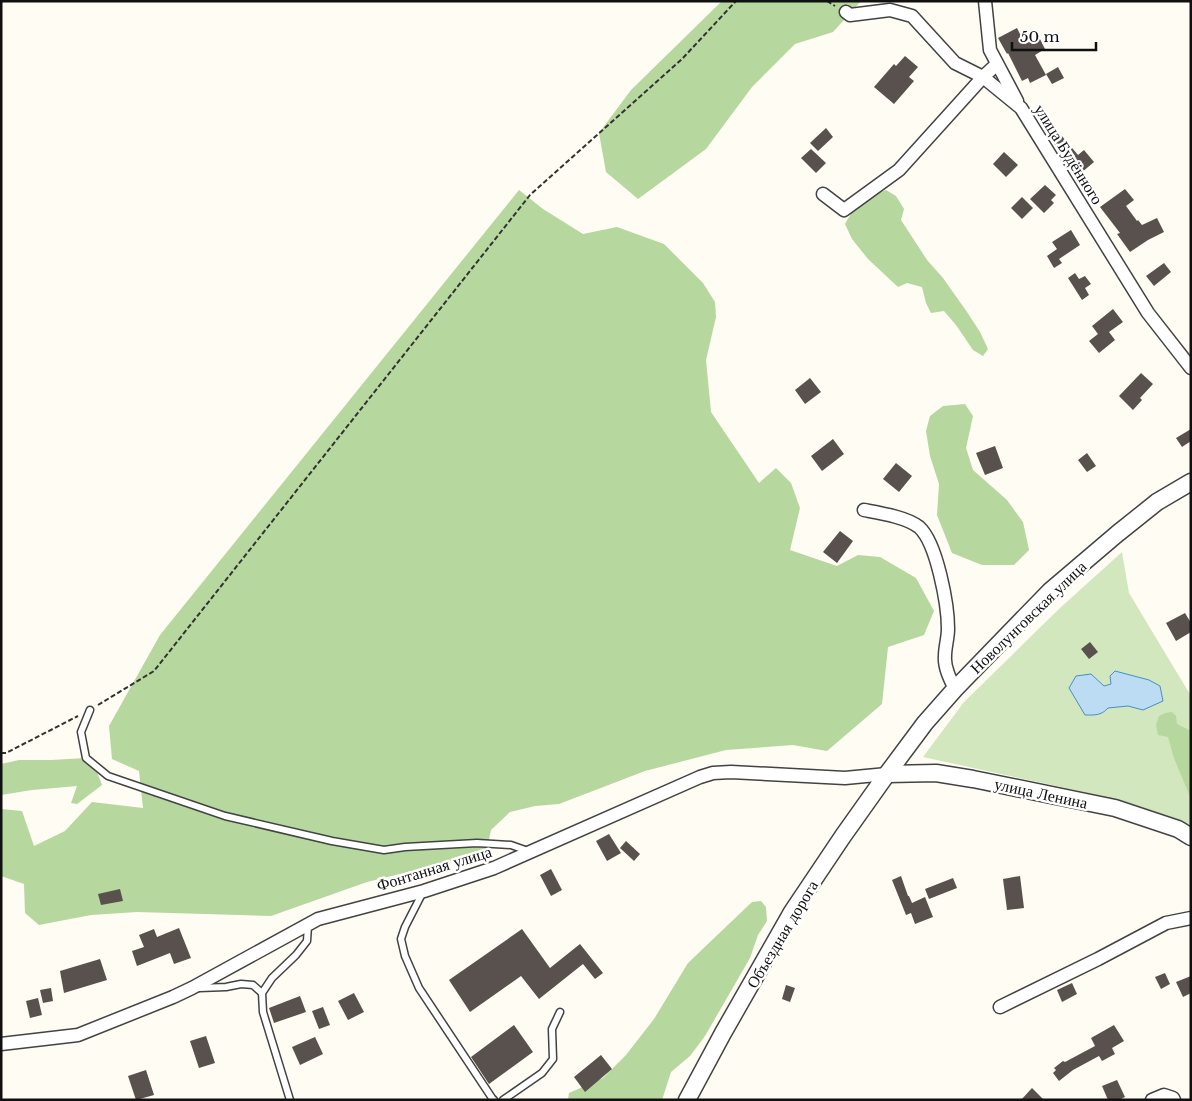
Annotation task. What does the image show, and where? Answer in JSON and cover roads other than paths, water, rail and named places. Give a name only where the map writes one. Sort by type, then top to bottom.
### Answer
[{"type":"street","points":[[985,1],[990,50],[1021,108]]},
{"type":"street","name":"улица Будённого","points":[[846,12],[850,15],[890,10],[912,16],[955,63],[983,76],[1021,108],[1148,313],[1191,368]]},
{"type":"street","points":[[823,194],[844,210],[899,170],[983,76],[997,64]]},
{"type":"street","name":"Новолунговская улица","points":[[887,774],[911,741],[955,689],[1050,591],[1116,534],[1157,502],[1191,482]]},
{"type":"street","points":[[864,510],[905,520],[917,526],[926,534],[938,566],[945,603],[948,630],[944,659],[949,678],[955,689]]},
{"type":"street","name":"Фонтанная улица","points":[[1,1044],[78,1035],[192,988],[318,918],[424,891],[494,868],[529,851],[713,773],[731,772],[845,778],[887,774]]},
{"type":"street","name":"улица Ленина","points":[[887,774],[927,773],[972,779],[1115,808],[1178,830],[1191,837]]},
{"type":"street","name":"Объездная дорога","points":[[687,1100],[792,912],[887,774]]},
{"type":"street","points":[[1000,1007],[1166,923],[1191,918]]},
{"type":"street","points":[[1152,1100],[1164,1095],[1174,1100]]},
{"type":"lane","points":[[90,710],[81,732],[86,758],[108,776],[225,816],[360,847],[384,850],[477,843],[511,845],[529,851]]},
{"type":"lane","points":[[424,891],[405,927],[401,939],[405,956],[420,988],[494,1100]]},
{"type":"lane","points":[[290,1100],[263,1012],[262,993],[272,978],[296,955],[307,941],[308,924]]},
{"type":"lane","points":[[192,988],[226,987],[241,984],[253,985],[262,993]]},
{"type":"lane","points":[[503,1100],[542,1073],[553,1059],[552,1028],[560,1012]]},
{"type":"water","points":[[1115,671],[1149,680],[1160,686],[1163,701],[1143,710],[1128,706],[1108,708],[1100,714],[1085,715],[1069,688],[1076,676],[1091,674],[1104,686],[1111,684],[1110,676]]}]
